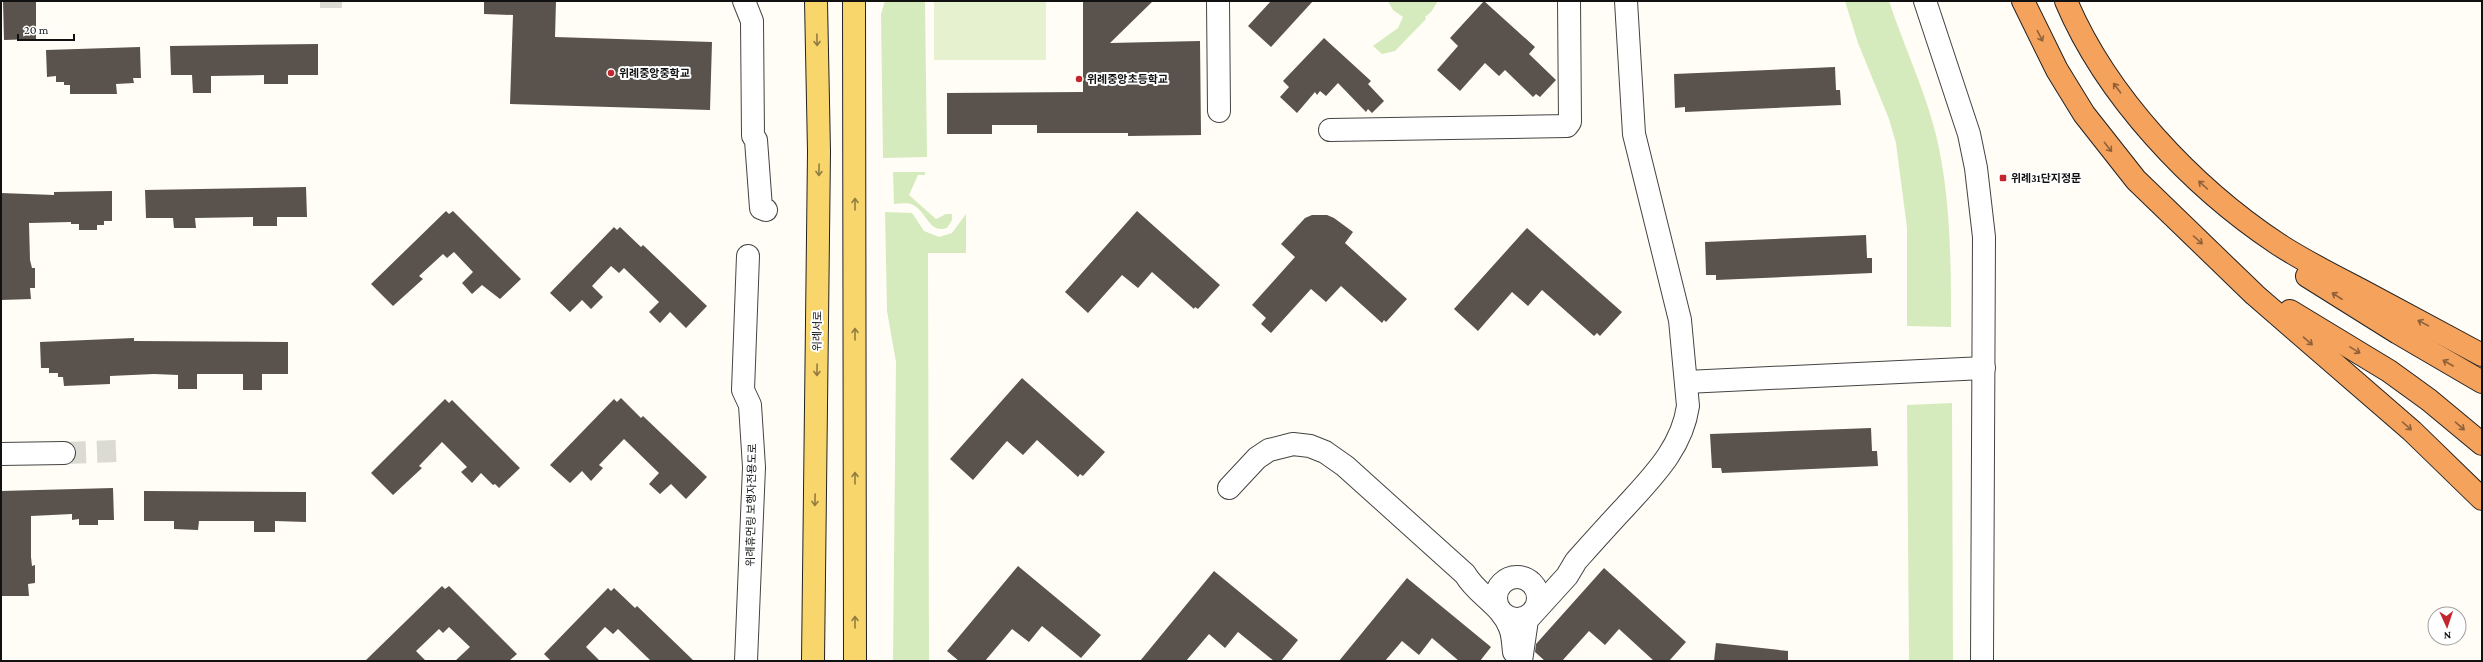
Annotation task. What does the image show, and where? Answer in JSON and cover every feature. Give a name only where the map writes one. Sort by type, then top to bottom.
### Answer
[{"type":"highway","points":[[2023,1],[2058,70],[2100,137],[2147,191],[2229,267],[2255,295],[2412,431],[2482,499]]},
{"type":"highway","points":[[2066,1],[2095,57],[2142,121],[2180,165],[2232,210],[2270,248],[2300,271],[2398,333],[2482,382]]},
{"type":"highway","points":[[2232,210],[2297,256],[2482,355]]},
{"type":"highway","points":[[2229,267],[2278,304],[2404,382],[2482,444]]},
{"type":"main road","name":"위례서로","points":[[813,661],[819,152],[816,1]]},
{"type":"main road","points":[[854,1],[855,661]]},
{"type":"street","points":[[744,1],[752,21],[753,136],[756,140],[761,208],[766,210]]},
{"type":"street","points":[[1218,1],[1219,111]]},
{"type":"street","points":[[1330,130],[1567,126],[1570,122],[1569,1]]},
{"type":"street","points":[[1229,488],[1257,458],[1269,450],[1293,444],[1310,446],[1332,457],[1345,466],[1465,574],[1471,585],[1505,615],[1519,619],[1526,617],[1567,576],[1576,561],[1661,467],[1670,455],[1686,420],[1688,406],[1680,320],[1634,134],[1626,1]]},
{"type":"street","points":[[1924,1],[1956,93],[1976,168],[1984,237],[1982,661]]},
{"type":"street","name":"위례휴먼링 보행자전용도로","points":[[746,661],[754,467],[750,405],[743,390],[748,256]]},
{"type":"street","points":[[1686,382],[1984,368]]},
{"type":"street","points":[[1,454],[64,453]]},
{"type":"street","points":[[1516,661],[1511,630],[1500,610],[1496,597],[1497,590],[1501,584],[1513,577],[1542,574],[1576,561]]},
{"type":"street","points":[[1465,574],[1483,577],[1520,577],[1532,582],[1538,595],[1536,608],[1524,626],[1521,661]]},
{"type":"green space","points":[[885,1],[925,1],[927,157],[883,158],[881,14]]},
{"type":"green space","points":[[934,1],[1046,1],[1046,60],[934,60]]},
{"type":"green space","points":[[1388,1],[1438,1],[1431,12],[1425,17],[1426,19],[1395,51],[1382,54],[1373,46],[1398,28],[1403,17],[1393,10]]},
{"type":"green space","points":[[1845,1],[1889,1],[1927,104],[1942,162],[1948,209],[1951,327],[1907,326],[1907,228],[1896,143],[1889,119],[1858,43]]},
{"type":"green space","points":[[893,172],[925,172],[925,175],[918,175],[909,195],[936,219],[946,214],[952,214],[952,220],[947,228],[936,228],[928,221],[918,208],[911,204],[894,204]]},
{"type":"green space","points":[[885,212],[912,213],[924,231],[939,237],[952,233],[966,214],[966,253],[928,253],[929,661],[893,661],[896,362],[887,311]]},
{"type":"green space","points":[[1952,403],[1953,661],[1909,661],[1907,405]]},
{"type":"building","points":[[3,1],[36,1],[36,39],[4,40]]},
{"type":"building","name":"위례중앙중학교","points":[[484,1],[556,1],[555,37],[712,42],[710,110],[510,104],[513,15],[484,14]]},
{"type":"building","points":[[1083,1],[1153,1],[1110,43],[1200,41],[1201,135],[1128,136],[1128,133],[1037,133],[1037,125],[992,125],[992,134],[947,134],[947,93],[1083,92]]},
{"type":"building","points":[[1271,1],[1313,1],[1271,47],[1248,26]]},
{"type":"building","points":[[1484,1],[1535,47],[1529,54],[1556,80],[1540,97],[1536,94],[1533,97],[1505,70],[1499,76],[1485,63],[1460,91],[1437,70],[1458,46],[1450,38]]},
{"type":"building","points":[[1324,38],[1371,81],[1368,84],[1384,101],[1372,113],[1368,109],[1366,112],[1338,83],[1326,96],[1320,91],[1317,95],[1315,92],[1297,113],[1280,97],[1289,87],[1283,81]]},
{"type":"building","points":[[318,44],[318,75],[288,75],[288,84],[264,84],[264,75],[211,76],[211,93],[193,93],[192,75],[171,75],[170,46]]},
{"type":"building","points":[[140,47],[141,78],[133,78],[134,83],[116,84],[117,94],[70,94],[70,85],[64,85],[64,82],[56,82],[56,76],[47,77],[46,50]]},
{"type":"building","points":[[1835,67],[1836,90],[1840,90],[1841,105],[1685,112],[1685,107],[1675,108],[1674,74]]},
{"type":"building","points":[[306,187],[307,217],[277,217],[277,226],[253,226],[253,217],[195,218],[196,228],[174,228],[173,218],[146,218],[145,190]]},
{"type":"building","points":[[112,191],[112,221],[104,221],[104,225],[97,225],[97,230],[79,230],[79,224],[71,224],[71,222],[29,223],[30,260],[32,268],[35,268],[35,288],[30,288],[31,299],[1,300],[1,193],[54,195],[54,192]]},
{"type":"building","points":[[446,211],[449,214],[453,211],[521,279],[500,299],[482,285],[472,294],[462,283],[473,272],[454,252],[447,258],[443,254],[419,276],[423,279],[393,306],[371,284]]},
{"type":"building","points":[[1137,211],[1220,285],[1198,309],[1195,307],[1194,309],[1152,272],[1138,288],[1122,275],[1088,313],[1065,292]]},
{"type":"building","points":[[1312,215],[1327,215],[1334,218],[1353,232],[1345,243],[1407,299],[1386,322],[1384,320],[1382,323],[1341,286],[1326,302],[1311,289],[1271,333],[1261,324],[1266,318],[1252,305],[1295,257],[1281,244],[1305,218]]},
{"type":"building","points":[[614,227],[617,230],[620,227],[641,247],[643,245],[707,306],[686,328],[670,312],[660,323],[649,312],[659,302],[624,268],[619,273],[611,266],[592,286],[603,297],[591,309],[582,300],[570,312],[550,293]]},
{"type":"building","points":[[1527,228],[1622,312],[1600,336],[1597,333],[1594,336],[1542,290],[1528,306],[1512,292],[1478,331],[1454,309]]},
{"type":"building","points":[[1866,235],[1867,258],[1872,258],[1872,273],[1716,280],[1716,275],[1706,275],[1705,242]]},
{"type":"building","points":[[134,338],[134,341],[288,342],[288,374],[262,374],[262,390],[243,390],[243,374],[197,374],[197,389],[178,389],[178,375],[154,374],[110,376],[110,384],[64,386],[63,377],[58,377],[58,373],[49,373],[49,368],[41,368],[40,342]]},
{"type":"building","points":[[1022,378],[1105,452],[1083,476],[1080,474],[1078,477],[1037,440],[1023,455],[1007,441],[973,480],[950,459]]},
{"type":"building","points":[[621,398],[641,418],[643,416],[707,477],[686,499],[671,484],[660,494],[649,484],[659,473],[624,439],[599,465],[603,468],[591,481],[582,471],[570,483],[550,465],[614,399],[617,402]]},
{"type":"building","points":[[445,399],[449,403],[452,400],[520,468],[499,488],[495,484],[493,485],[481,473],[472,483],[461,472],[467,467],[442,442],[419,466],[422,468],[393,495],[371,473]]},
{"type":"building","points":[[1871,428],[1872,451],[1877,451],[1878,466],[1722,473],[1721,468],[1712,468],[1710,434]]},
{"type":"building","points":[[113,488],[114,520],[98,520],[98,525],[79,525],[79,519],[72,520],[72,514],[31,516],[31,557],[32,566],[35,565],[35,583],[28,584],[29,596],[1,596],[1,491]]},
{"type":"building","points":[[144,491],[306,492],[306,522],[275,521],[275,532],[254,532],[254,521],[199,521],[198,530],[174,529],[174,521],[144,521]]},
{"type":"building","points":[[1018,566],[1101,635],[1081,658],[1042,626],[1029,642],[1012,629],[985,661],[959,661],[947,651]]},
{"type":"building","points":[[1604,568],[1686,642],[1669,661],[1654,661],[1619,629],[1605,645],[1589,631],[1562,661],[1545,661],[1535,652],[1536,644]]},
{"type":"building","points":[[1214,571],[1298,640],[1281,661],[1274,661],[1238,632],[1225,648],[1209,634],[1186,661],[1140,661]]},
{"type":"building","points":[[1407,578],[1491,647],[1480,661],[1459,661],[1432,638],[1419,655],[1402,641],[1385,661],[1339,661]]},
{"type":"building","points":[[442,586],[445,589],[449,586],[517,654],[509,661],[455,661],[470,647],[449,627],[443,633],[439,629],[416,651],[426,661],[365,661]]},
{"type":"building","points":[[608,588],[611,591],[614,588],[635,608],[637,606],[694,661],[651,661],[618,629],[613,634],[605,627],[586,647],[600,661],[551,661],[544,654]]},
{"type":"building","points":[[1716,643],[1788,651],[1788,661],[1714,661]]},
{"type":"tunnel","points":[[331,1],[331,8]]},
{"type":"tunnel","points":[[64,453],[116,451]]},
{"type":"place","name":"위례중앙중학교","points":[[611,73]]},
{"type":"place","name":"위례중앙초등학교","points":[[1079,79]]},
{"type":"place","name":"위례31단지정문","points":[[2003,178]]}]
